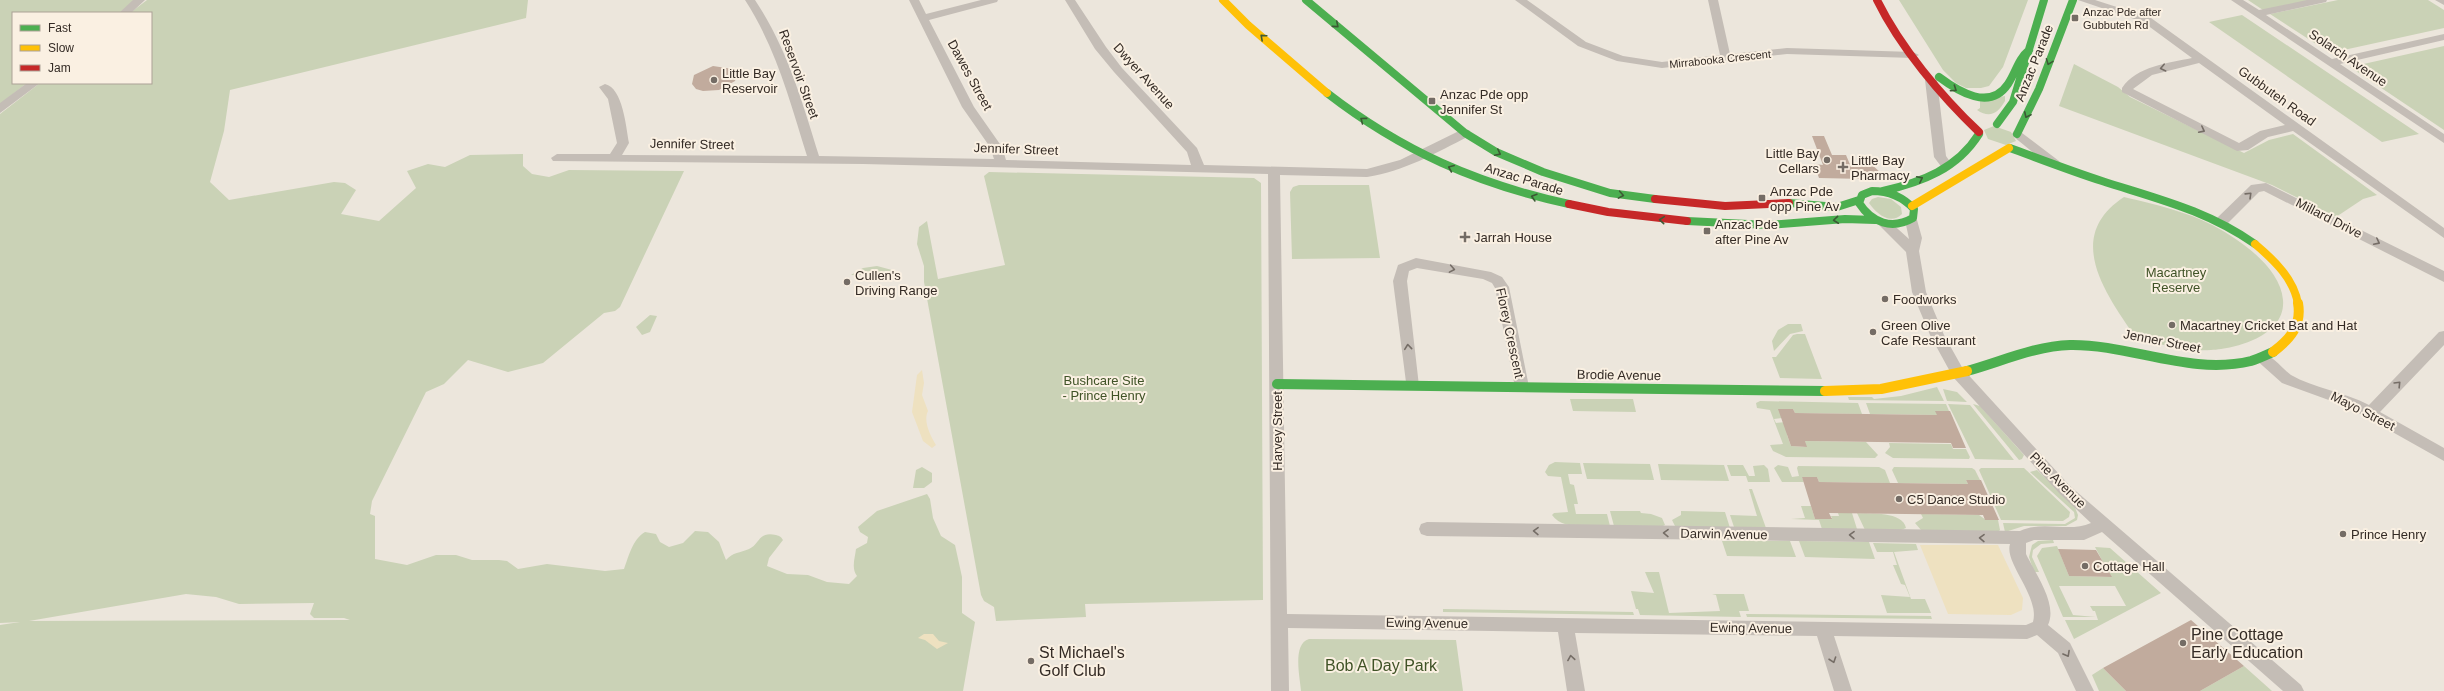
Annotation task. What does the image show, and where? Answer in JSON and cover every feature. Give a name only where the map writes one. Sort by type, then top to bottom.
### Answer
[{"type":"main road","name":"Anzac Parade","points":[[1223,0],[1334,98],[1376,130],[1420,154],[1483,181],[1520,193],[1562,204],[1617,215],[1754,225],[1776,226],[1855,219],[1900,225],[1911,220]]},
{"type":"main road","name":"Anzac Parade","points":[[1306,0],[1465,133],[1496,152],[1543,172],[1590,188],[1629,196],[1724,206],[1799,203],[1837,207],[1859,200],[1868,192],[1883,191]]},
{"type":"main road","points":[[1877,0],[1890,24],[1931,80],[1959,115],[1979,133],[1970,152],[1947,166],[1902,188],[1883,191]]},
{"type":"main road","name":"Anzac Parade","points":[[1979,133],[1982,126],[1991,123],[2013,102],[2044,0]]},
{"type":"main road","name":"Anzac Parade","points":[[2009,148],[2020,143],[2017,134],[2038,89],[2074,0]]},
{"type":"main road","points":[[1913,55],[1958,92],[1985,98],[1998,95],[2005,88],[2017,60],[2029,50]]},
{"type":"main road","points":[[1941,92],[1975,114]]},
{"type":"main road","points":[[1991,123],[2008,127],[2017,134]]},
{"type":"main road","name":"Jenner Street","points":[[1958,373],[2044,349],[2074,344],[2114,346],[2200,363],[2239,362],[2261,358],[2281,348],[2293,336],[2300,319],[2298,300],[2288,279],[2270,257],[2249,239],[2221,222],[2181,204],[2102,182],[2054,164],[2026,156],[2009,148],[1990,143],[1979,133]]},
{"type":"main road","points":[[1912,206],[2009,148]]},
{"type":"main road","points":[[1883,191],[1900,196],[1912,206],[1914,214],[1911,220]]},
{"type":"main road","points":[[1859,200],[1862,211],[1879,222]]},
{"type":"main road","name":"Brodie Avenue","points":[[1277,384],[1863,391],[1896,388],[1958,373]]},
{"type":"street","points":[[125,12],[140,0]]},
{"type":"street","name":"Reservoir Street","points":[[750,0],[767,26],[782,62],[814,160]]},
{"type":"street","name":"Dawes Street","points":[[914,0],[968,107],[996,146],[1001,164]]},
{"type":"street","points":[[924,18],[993,0]]},
{"type":"street","name":"Dwyer Avenue","points":[[1070,0],[1101,49],[1118,70],[1194,150],[1199,169]]},
{"type":"street","name":"Mirrabooka Crescent","points":[[1520,0],[1582,44],[1621,59],[1662,66],[1787,51],[1913,55]]},
{"type":"street","points":[[1713,0],[1726,59]]},
{"type":"street","name":"Gubbuteh Road","points":[[2083,0],[2142,17],[2444,234]]},
{"type":"street","name":"Solarch Avenue","points":[[2236,0],[2444,139]]},
{"type":"street","points":[[2257,14],[2322,0]]},
{"type":"street","points":[[2440,0],[2444,2]]},
{"type":"street","points":[[2330,63],[2444,37]]},
{"type":"street","points":[[2201,59],[2154,70],[2138,79],[2126,90],[2238,147],[2244,147],[2264,134],[2295,127]]},
{"type":"street","points":[[1931,80],[1940,157],[1947,166]]},
{"type":"street","points":[[0,109],[33,84]]},
{"type":"street","points":[[605,87],[614,98],[623,143],[615,157]]},
{"type":"street","name":"Jennifer Street","points":[[557,158],[615,157],[814,160],[1274,171],[1382,172],[1465,133]]},
{"type":"street","name":"Jenner Street","points":[[2017,134],[2054,164]]},
{"type":"street","name":"Harvey Street","points":[[1274,171],[1280,691]]},
{"type":"street","name":"Millard Drive","points":[[2221,222],[2255,188],[2266,187],[2444,277]]},
{"type":"street","name":"Pine Avenue","points":[[1911,220],[1916,238],[1912,251],[1919,292],[1937,335],[1958,373],[2053,478],[2295,691]]},
{"type":"street","points":[[1879,222],[1903,240],[1912,251]]},
{"type":"street","name":"Florey Crescent","points":[[1412,386],[1400,281],[1403,268],[1416,263],[1486,275],[1498,281],[1502,286],[1522,387]]},
{"type":"street","points":[[2371,412],[2444,336]]},
{"type":"street","name":"Mayo Street","points":[[2261,358],[2287,378],[2342,398],[2371,412],[2444,455]]},
{"type":"street","points":[[2085,691],[2064,648],[2039,627],[2044,617],[2043,610],[2018,554],[2017,547],[2021,538],[2032,533],[2084,533],[2104,524]]},
{"type":"street","name":"Darwin Avenue","points":[[1427,529],[2021,538]]},
{"type":"street","name":"Ewing Avenue","points":[[1278,621],[2022,633],[2039,627]]},
{"type":"street","points":[[1565,625],[1576,691]]},
{"type":"street","points":[[1823,629],[1844,691]]},
{"type":"green space","points":[[0,0],[136,0],[120,12],[12,12],[12,84],[26,84],[0,104]]},
{"type":"green space","points":[[147,0],[528,0],[526,18],[230,90],[224,131],[210,182],[229,200],[334,182],[345,183],[356,190],[341,214],[379,221],[416,188],[407,171],[428,164],[445,167],[470,155],[523,154],[523,166],[532,174],[549,177],[569,170],[684,171],[620,307],[615,311],[604,313],[543,363],[508,372],[468,360],[444,384],[426,392],[372,501],[370,514],[375,516],[375,559],[407,565],[436,555],[456,555],[472,560],[507,561],[518,569],[547,564],[605,571],[624,569],[634,544],[645,532],[656,534],[660,542],[669,547],[683,543],[695,531],[708,532],[719,542],[726,560],[734,554],[753,547],[762,536],[770,534],[781,537],[783,540],[769,558],[767,566],[787,574],[808,575],[827,582],[849,584],[857,576],[854,570],[856,549],[867,543],[868,537],[860,532],[858,527],[877,511],[927,494],[930,499],[933,518],[941,536],[955,545],[962,577],[962,613],[975,622],[963,691],[0,691],[0,625],[20,622],[0,623],[0,114],[39,84],[152,84],[152,12],[131,12]],"holes":[[[186,594],[216,597],[239,604],[314,603],[310,614],[314,618],[344,618],[350,620],[29,621]]]},
{"type":"green space","points":[[1899,0],[2028,0],[2003,67],[1989,86],[1981,88],[1966,88],[1956,83],[1943,70]]},
{"type":"green space","points":[[2248,0],[2312,0],[2263,10]]},
{"type":"green space","points":[[2338,0],[2428,0],[2444,10],[2444,28],[2330,53],[2270,14]]},
{"type":"green space","points":[[2242,15],[2419,134],[2382,142],[2209,22]]},
{"type":"green space","points":[[2444,46],[2444,130],[2350,67]]},
{"type":"green space","points":[[2074,64],[2118,87],[2130,97],[2244,153],[2269,140],[2293,134],[2377,195],[2363,199],[2336,217],[2272,185],[2059,106]]},
{"type":"green space","points":[[2005,96],[2005,101],[2000,109],[1993,113],[1986,114],[1977,110],[1980,108],[1980,101]]},
{"type":"green space","points":[[1994,126],[2011,132],[2016,141],[2006,145],[1988,139],[1984,130]]},
{"type":"green space","name":"Bushcare Site - Prince Henry","points":[[989,172],[1254,178],[1261,183],[1263,600],[1085,604],[1086,617],[996,621],[994,607],[984,601],[981,595],[924,282],[924,266],[917,244],[919,227],[927,221],[938,279],[1005,265],[984,176]]},
{"type":"green space","points":[[1299,185],[1369,185],[1380,258],[1292,259],[1290,192],[1293,187]]},
{"type":"green space","points":[[1878,197],[1891,199],[1901,207],[1902,214],[1893,219],[1879,214],[1869,203],[1872,199]]},
{"type":"green space","name":"Macartney Reserve","points":[[2124,197],[2166,207],[2193,216],[2219,228],[2248,248],[2271,271],[2281,290],[2283,300],[2282,312],[2277,322],[2258,338],[2234,347],[2222,349],[2183,349],[2136,338],[2124,321],[2103,285],[2096,266],[2093,248],[2096,230],[2106,213]]},
{"type":"green space","points":[[877,266],[892,270],[894,276],[890,280],[884,275],[851,275],[863,268]]},
{"type":"green space","points":[[650,315],[657,316],[650,332],[642,335],[636,327]]},
{"type":"green space","points":[[1788,324],[1801,324],[1803,331],[1790,334],[1774,351],[1772,341],[1778,330]]},
{"type":"green space","points":[[1805,334],[1822,379],[1780,378],[1772,357],[1776,357],[1793,335]]},
{"type":"green space","points":[[1937,387],[1944,401],[1849,400],[1848,397],[1872,397],[1874,399],[1901,396]]},
{"type":"green space","points":[[1943,389],[1957,392],[1967,402],[1947,401]]},
{"type":"green space","points":[[1570,399],[1633,399],[1636,412],[1573,411]]},
{"type":"green space","points":[[1760,401],[1858,403],[1862,414],[1795,413],[1793,409],[1779,409],[1782,418],[1774,419],[1776,423],[1786,422],[1787,435],[1791,446],[1806,447],[1805,441],[1866,442],[1878,455],[1875,458],[1786,457],[1773,451],[1770,445],[1783,444],[1770,410],[1757,408],[1756,403]]},
{"type":"green space","points":[[1866,403],[1946,404],[1949,411],[1937,415],[1870,414]]},
{"type":"green space","points":[[1948,404],[1970,405],[2014,460],[1975,459]]},
{"type":"green space","points":[[1973,404],[1980,406],[2024,455],[2022,459],[2019,460]]},
{"type":"green space","points":[[1889,443],[1951,444],[1953,449],[1966,449],[1970,457],[1969,459],[1893,458],[1885,453],[1890,447]]},
{"type":"green space","points":[[1555,462],[1580,463],[1583,479],[1582,474],[1568,474],[1570,484],[1574,485],[1578,504],[1574,504],[1576,514],[1607,514],[1610,526],[1570,526],[1557,520],[1552,515],[1554,513],[1568,512],[1561,477],[1548,476],[1545,472],[1549,465]]},
{"type":"green space","points":[[1583,463],[1650,464],[1654,480],[1587,479]]},
{"type":"green space","points":[[1658,464],[1724,465],[1729,481],[1661,480]]},
{"type":"green space","points":[[1727,465],[1743,465],[1749,476],[1755,476],[1753,466],[1764,465],[1768,469],[1770,482],[1748,482],[1746,476],[1731,476]]},
{"type":"green space","points":[[1778,465],[1788,467],[1792,477],[1799,476],[1798,466],[1879,467],[1885,470],[1890,483],[1819,482],[1817,477],[1802,477],[1804,482],[1782,482],[1774,468]]},
{"type":"green space","points":[[922,467],[932,473],[932,482],[924,488],[913,488],[916,470]]},
{"type":"green space","points":[[1894,467],[1972,468],[1975,470],[1980,480],[1966,480],[1968,484],[1898,483],[1892,470]]},
{"type":"green space","points":[[1981,468],[2024,468],[2070,512],[2069,517],[2063,521],[2001,520],[1979,470]]},
{"type":"green space","points":[[2037,470],[2074,505],[2078,515],[2077,520],[2066,526],[2024,526],[2005,532],[2003,523],[2065,524],[2075,518],[2074,512],[2030,472]]},
{"type":"green space","points":[[1749,489],[1752,489],[1766,528],[1734,527],[1730,515],[1757,516]]},
{"type":"green space","points":[[1801,506],[1811,506],[1815,519],[1832,518],[1831,516],[1839,516],[1838,513],[1852,513],[1857,529],[1822,529],[1819,520],[1791,519],[1805,518]]},
{"type":"green space","points":[[1610,511],[1640,511],[1641,513],[1651,514],[1662,518],[1665,525],[1661,527],[1614,526]]},
{"type":"green space","points":[[1681,511],[1725,512],[1730,528],[1675,526],[1672,520],[1681,515]]},
{"type":"green space","points":[[1857,513],[1885,514],[1893,516],[1904,523],[1906,528],[1901,530],[1865,530]]},
{"type":"green space","points":[[1921,514],[1979,515],[1986,520],[1998,520],[2000,530],[1997,533],[1921,530],[1915,523],[1923,518]]},
{"type":"green space","points":[[2053,540],[2054,543],[2041,544],[2033,550],[2032,557],[2039,572],[2034,572],[2029,557],[2032,545],[2038,541]]},
{"type":"green space","points":[[1722,541],[1790,541],[1796,557],[1727,556]]},
{"type":"green space","points":[[1799,541],[1869,542],[1875,559],[1805,557]]},
{"type":"green space","points":[[1873,543],[1916,544],[1918,550],[1894,552],[1911,599],[1925,599],[1931,613],[1887,613],[1881,595],[1910,597],[1905,585],[1901,584],[1893,565],[1897,565],[1893,552],[1877,552]]},
{"type":"green space","points":[[2057,546],[2069,576],[2111,577],[2095,547],[2110,548],[2161,593],[2074,639],[2065,620],[2098,620],[2095,611],[2093,611],[2090,606],[2126,606],[2115,586],[2059,586],[2073,615],[2096,617],[2063,617],[2037,556],[2042,548]]},
{"type":"green space","points":[[1645,572],[1659,572],[1669,613],[1720,611],[1716,595],[1712,594],[1744,594],[1749,611],[1739,611],[1741,617],[1640,615],[1638,609],[1636,609],[1631,591],[1654,593]]},
{"type":"green space","points":[[1443,609],[1633,612],[1634,615],[1443,612]]},
{"type":"green space","points":[[1746,614],[1931,616],[1932,619],[1747,617]]},
{"type":"green space","name":"Bob A Day Park","points":[[1309,639],[1456,640],[1463,691],[1301,691],[1298,662],[1300,647]]},
{"type":"green space","points":[[2244,666],[2272,691],[2200,691]]},
{"type":"green space","points":[[2103,668],[2126,691],[2099,691],[2092,675]]},
{"type":"sand","points":[[922,370],[924,383],[922,395],[928,411],[926,419],[936,445],[932,448],[923,441],[912,412],[917,375]]},
{"type":"sand","points":[[1920,545],[1998,545],[2023,598],[2022,610],[2011,615],[1948,614]]},
{"type":"sand","points":[[924,634],[933,634],[939,641],[948,643],[937,649],[925,640],[918,638]]},
{"type":"building","name":"Little Bay Reservoir","points":[[713,66],[733,69],[737,75],[735,81],[719,90],[703,91],[696,89],[692,84],[694,75]]},
{"type":"building","points":[[1812,136],[1824,136],[1832,155],[1846,155],[1851,167],[1870,163],[1882,174],[1865,179],[1819,178],[1814,164],[1823,165]]},
{"type":"building","points":[[1778,409],[1793,409],[1795,413],[1937,415],[1935,411],[1950,411],[1966,448],[1953,448],[1951,443],[1805,441],[1807,447],[1791,446]]},
{"type":"building","name":"C5 Dance Studio","points":[[1802,477],[1817,477],[1819,482],[1968,484],[1966,480],[1981,480],[1999,520],[1985,520],[1983,515],[1829,513],[1832,519],[1815,519]]},
{"type":"building","name":"Cottage Hall","points":[[2058,549],[2096,550],[2112,577],[2069,576]]},
{"type":"building","name":"Pine Cottage Early Education","points":[[2191,620],[2244,666],[2200,691],[2126,691],[2103,668]]},
{"type":"traffic: fast","points":[[1306,0],[1465,133],[1496,152],[1543,172],[1610,193],[1655,199]]},
{"type":"traffic: fast","points":[[1997,124],[2013,102],[2044,0]]},
{"type":"traffic: fast","points":[[2017,134],[2039,89],[2073,0]]},
{"type":"traffic: fast","points":[[1939,77],[1965,94],[1984,98],[1993,97],[2001,92],[2008,84],[2021,57],[2029,50]]},
{"type":"traffic: fast","points":[[1327,93],[1381,132],[1440,164],[1503,188],[1569,204]]},
{"type":"traffic: fast","points":[[1883,191],[1911,184],[1938,173],[1962,157],[1979,134]]},
{"type":"traffic: fast","points":[[2010,148],[2099,180],[2200,212],[2232,228],[2255,244]]},
{"type":"traffic: fast","points":[[1872,191],[1884,191],[1895,194],[1905,200],[1914,209],[1913,218],[1906,222],[1891,225],[1869,216],[1859,203],[1862,195],[1872,191]]},
{"type":"traffic: fast","points":[[1789,203],[1837,207],[1859,200]]},
{"type":"traffic: fast","points":[[1687,221],[1768,225],[1845,219],[1875,220]]},
{"type":"traffic: fast","points":[[1967,371],[2045,348],[2070,345],[2094,346],[2201,364],[2227,365],[2251,361],[2273,352]]},
{"type":"traffic: fast","points":[[1277,384],[1825,391]]},
{"type":"traffic: slow","points":[[1223,0],[1248,25],[1327,93]]},
{"type":"traffic: slow","points":[[1912,206],[2009,148]]},
{"type":"traffic: slow","points":[[2255,244],[2280,268],[2290,282],[2297,296],[2300,311],[2297,326],[2289,340],[2273,352]]},
{"type":"traffic: slow","points":[[1825,391],[1881,389],[1967,371]]},
{"type":"traffic: jam","points":[[1877,0],[1895,30],[1932,80],[1959,112],[1979,132]]},
{"type":"traffic: jam","points":[[1655,199],[1725,206],[1789,203]]},
{"type":"traffic: jam","points":[[1569,204],[1608,212],[1687,221]]},
{"type":"place","name":"Anzac Pde after Gubbuteh Rd","points":[[2075,18]]},
{"type":"place","name":"Little Bay Reservoir","points":[[714,80]]},
{"type":"place","name":"Anzac Pde opp Jennifer St","points":[[1432,101]]},
{"type":"place","name":"Little Bay Cellars","points":[[1827,160]]},
{"type":"place","name":"Little Bay Pharmacy","points":[[1843,167]]},
{"type":"place","name":"Anzac Pde opp Pine Av","points":[[1762,198]]},
{"type":"place","name":"Anzac Pde after Pine Av","points":[[1707,231]]},
{"type":"place","name":"Jarrah House","points":[[1465,237]]},
{"type":"place","name":"Cullen's Driving Range","points":[[847,282]]},
{"type":"place","name":"Foodworks","points":[[1885,299]]},
{"type":"place","name":"Macartney Cricket Bat and Hat","points":[[2172,325]]},
{"type":"place","name":"Green Olive Cafe Restaurant","points":[[1873,332]]},
{"type":"place","name":"C5 Dance Studio","points":[[1899,499]]},
{"type":"place","name":"Prince Henry","points":[[2343,534]]},
{"type":"place","name":"Cottage Hall","points":[[2085,566]]},
{"type":"place","name":"Pine Cottage Early Education","points":[[2183,643]]},
{"type":"place","name":"St Michael's Golf Club","points":[[1031,661]]}]
